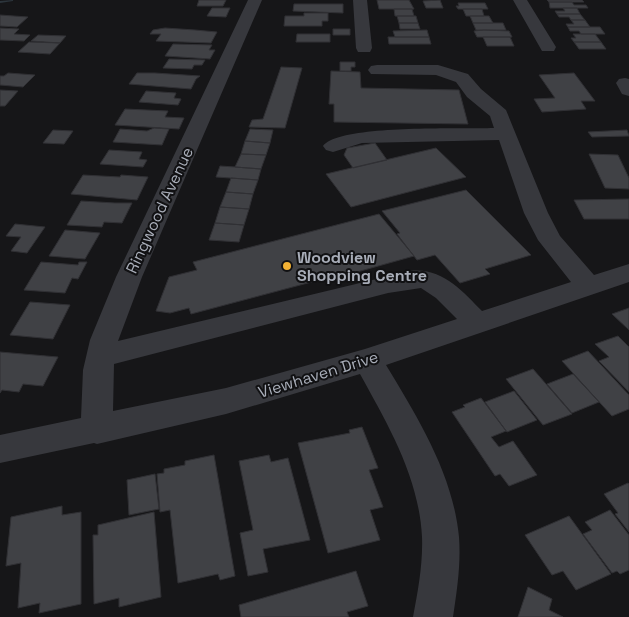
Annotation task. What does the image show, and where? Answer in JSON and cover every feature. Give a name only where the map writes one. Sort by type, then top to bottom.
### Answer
[{"type":"street","name":"Ringwood Avenue","points":[[97,430],[98,370],[104,340],[129,277],[255,0]]},
{"type":"street","points":[[360,0],[364,48]]},
{"type":"street","points":[[520,0],[548,47]]},
{"type":"street","points":[[378,70],[438,70],[462,78],[474,93],[499,114],[536,213],[567,262],[589,286]]},
{"type":"street","points":[[333,146],[344,140],[362,137],[506,134]]},
{"type":"street","name":"Viewhaven Drive","points":[[0,449],[226,402],[367,360],[629,273]]},
{"type":"street","points":[[101,356],[414,279],[432,282],[444,291],[477,324]]},
{"type":"street","points":[[367,360],[408,431],[429,481],[439,527],[439,581],[433,617]]},
{"type":"building","points":[[199,0],[226,0],[223,6],[197,6]]},
{"type":"building","points":[[377,0],[409,0],[414,9],[379,9]]},
{"type":"building","points":[[440,0],[443,8],[426,8],[423,1]]},
{"type":"building","points":[[547,0],[582,0],[584,2],[549,2]]},
{"type":"building","points":[[549,2],[572,2],[574,5],[586,5],[588,8],[550,8]]},
{"type":"building","points":[[458,3],[485,3],[488,9],[458,9],[456,6],[459,6]]},
{"type":"building","points":[[294,4],[343,4],[343,13],[293,11]]},
{"type":"building","points":[[212,8],[230,8],[226,17],[207,16]]},
{"type":"building","points":[[563,8],[577,8],[580,14],[557,14],[555,11],[565,11]]},
{"type":"building","points":[[394,9],[412,9],[414,16],[395,16]]},
{"type":"building","points":[[463,9],[482,9],[484,16],[466,16]]},
{"type":"building","points":[[304,13],[328,13],[328,21],[322,21],[322,26],[284,26],[285,16],[304,16]]},
{"type":"building","points":[[557,14],[580,14],[585,20],[571,20],[569,17],[559,17]]},
{"type":"building","points":[[0,15],[28,17],[17,27],[0,26]]},
{"type":"building","points":[[397,16],[416,16],[418,23],[399,23]]},
{"type":"building","points":[[470,16],[489,16],[493,23],[473,23]]},
{"type":"building","points":[[571,20],[585,20],[590,27],[568,27],[566,24],[574,24]]},
{"type":"building","points":[[399,23],[418,23],[420,29],[400,29]]},
{"type":"building","points":[[473,23],[503,23],[506,30],[476,30]]},
{"type":"building","points":[[568,27],[600,27],[605,34],[581,34],[579,31],[570,31]]},
{"type":"building","points":[[0,28],[19,29],[14,34],[30,35],[24,41],[0,40]]},
{"type":"building","points":[[165,28],[217,32],[211,43],[156,41],[161,34],[150,34],[153,30]]},
{"type":"building","points":[[333,29],[350,29],[350,35],[333,35]]},
{"type":"building","points":[[427,30],[429,37],[395,37],[393,31]]},
{"type":"building","points":[[474,31],[509,31],[512,37],[477,37]]},
{"type":"building","points":[[297,34],[330,34],[330,42],[296,42]]},
{"type":"building","points":[[573,34],[595,34],[601,42],[574,42],[571,38],[576,38]]},
{"type":"building","points":[[38,35],[66,36],[60,43],[31,41]]},
{"type":"building","points":[[388,37],[429,37],[431,44],[389,44]]},
{"type":"building","points":[[483,37],[510,37],[514,46],[487,46]]},
{"type":"building","points":[[29,42],[60,43],[50,54],[18,52]]},
{"type":"building","points":[[574,42],[601,42],[606,49],[579,49]]},
{"type":"building","points":[[173,44],[212,45],[209,50],[215,50],[210,59],[165,56]]},
{"type":"building","points":[[169,59],[205,60],[202,65],[194,65],[192,69],[163,68]]},
{"type":"building","points":[[340,62],[355,62],[355,67],[351,67],[351,71],[340,71]]},
{"type":"building","points":[[281,67],[302,68],[285,128],[249,127],[252,120],[263,119]]},
{"type":"building","points":[[331,71],[360,72],[361,88],[459,90],[468,124],[334,122],[334,104],[329,104]]},
{"type":"building","points":[[8,73],[35,75],[23,87],[0,85],[0,76]]},
{"type":"building","points":[[137,73],[200,76],[196,79],[191,89],[129,84]]},
{"type":"building","points":[[574,73],[595,101],[581,101],[586,109],[542,112],[534,99],[555,98],[539,75]]},
{"type":"building","points":[[0,90],[18,91],[5,106],[0,106]]},
{"type":"building","points":[[146,91],[176,93],[174,98],[181,99],[178,105],[139,102]]},
{"type":"building","points":[[125,109],[168,111],[165,117],[184,118],[179,129],[115,125]]},
{"type":"building","points":[[154,128],[169,129],[162,145],[113,142],[120,129],[147,131]]},
{"type":"building","points":[[250,129],[273,130],[270,143],[245,141]]},
{"type":"building","points":[[53,130],[73,131],[64,144],[43,143]]},
{"type":"building","points":[[627,130],[629,136],[592,137],[588,132]]},
{"type":"building","points":[[245,141],[270,143],[266,155],[241,154]]},
{"type":"building","points":[[375,143],[387,160],[353,168],[344,155],[347,148]]},
{"type":"building","points":[[436,148],[466,177],[351,207],[326,174]]},
{"type":"building","points":[[109,150],[142,152],[139,159],[147,160],[143,167],[100,164]]},
{"type":"building","points":[[241,154],[266,155],[261,169],[235,167]]},
{"type":"building","points":[[589,154],[618,155],[629,178],[629,189],[605,188]]},
{"type":"building","points":[[220,166],[261,169],[258,180],[216,177]]},
{"type":"building","points":[[83,175],[148,177],[137,200],[71,194]]},
{"type":"building","points":[[231,178],[258,180],[253,194],[226,192]]},
{"type":"building","points":[[466,190],[531,255],[485,269],[490,274],[460,283],[435,255],[417,260],[397,234],[400,233],[382,211]]},
{"type":"building","points":[[226,192],[253,194],[249,209],[220,207]]},
{"type":"building","points":[[629,199],[629,219],[584,219],[574,200]]},
{"type":"building","points":[[81,201],[132,203],[122,223],[104,222],[102,227],[67,225]]},
{"type":"building","points":[[220,207],[249,209],[244,225],[215,223]]},
{"type":"building","name":"Woodview Shopping Centre","points":[[379,214],[414,256],[191,314],[189,308],[170,313],[156,311],[169,277],[197,270],[193,262]]},
{"type":"building","points":[[215,223],[244,225],[239,242],[209,240]]},
{"type":"building","points":[[15,224],[45,227],[27,253],[11,251],[21,237],[6,236]]},
{"type":"building","points":[[65,230],[100,233],[85,259],[49,256]]},
{"type":"building","points":[[41,262],[78,265],[79,262],[87,262],[78,279],[72,278],[65,293],[24,290]]},
{"type":"building","points":[[30,302],[70,305],[53,339],[10,335]]},
{"type":"building","points":[[629,308],[629,330],[612,314]]},
{"type":"building","points":[[618,336],[629,347],[629,392],[599,361],[609,357],[595,344]]},
{"type":"building","points":[[588,351],[629,395],[629,409],[612,416],[562,361]]},
{"type":"building","points":[[0,352],[58,357],[43,386],[23,384],[19,392],[2,390],[0,393]]},
{"type":"building","points":[[533,369],[572,414],[543,425],[506,379]]},
{"type":"building","points":[[573,374],[599,402],[572,413],[547,384]]},
{"type":"building","points":[[514,391],[537,420],[507,432],[485,402]]},
{"type":"building","points":[[481,398],[506,431],[491,437],[499,447],[513,441],[537,475],[509,486],[500,474],[495,476],[452,412],[465,407],[463,405]]},
{"type":"building","points":[[362,427],[378,468],[369,470],[383,507],[370,510],[380,540],[328,553],[298,443],[350,433],[349,430]]},
{"type":"building","points":[[214,455],[235,576],[220,580],[218,574],[178,583],[170,510],[160,512],[157,474],[164,473],[164,469],[185,465],[185,461]]},
{"type":"building","points":[[269,455],[271,462],[288,458],[310,540],[263,549],[268,572],[248,576],[240,533],[253,530],[239,461]]},
{"type":"building","points":[[155,474],[159,509],[129,515],[127,480]]},
{"type":"building","points":[[628,483],[629,532],[615,514],[618,513],[604,494]]},
{"type":"building","points":[[62,506],[62,515],[81,512],[81,604],[39,613],[40,603],[18,608],[21,563],[6,566],[11,517]]},
{"type":"building","points":[[610,510],[629,535],[629,570],[620,574],[617,571],[612,573],[583,534],[592,530],[585,522]]},
{"type":"building","points":[[154,512],[161,597],[119,607],[119,598],[94,604],[93,535],[98,535],[98,525]]},
{"type":"building","points":[[569,516],[611,574],[576,590],[563,571],[552,575],[525,535]]},
{"type":"building","points":[[356,571],[368,606],[347,612],[349,617],[241,617],[239,605]]},
{"type":"building","points":[[528,587],[552,599],[549,610],[563,617],[518,617]]},
{"type":"waterway","points":[[0,2],[11,0]]},
{"type":"place","name":"Woodview Shopping Centre","points":[[287,266]]}]
